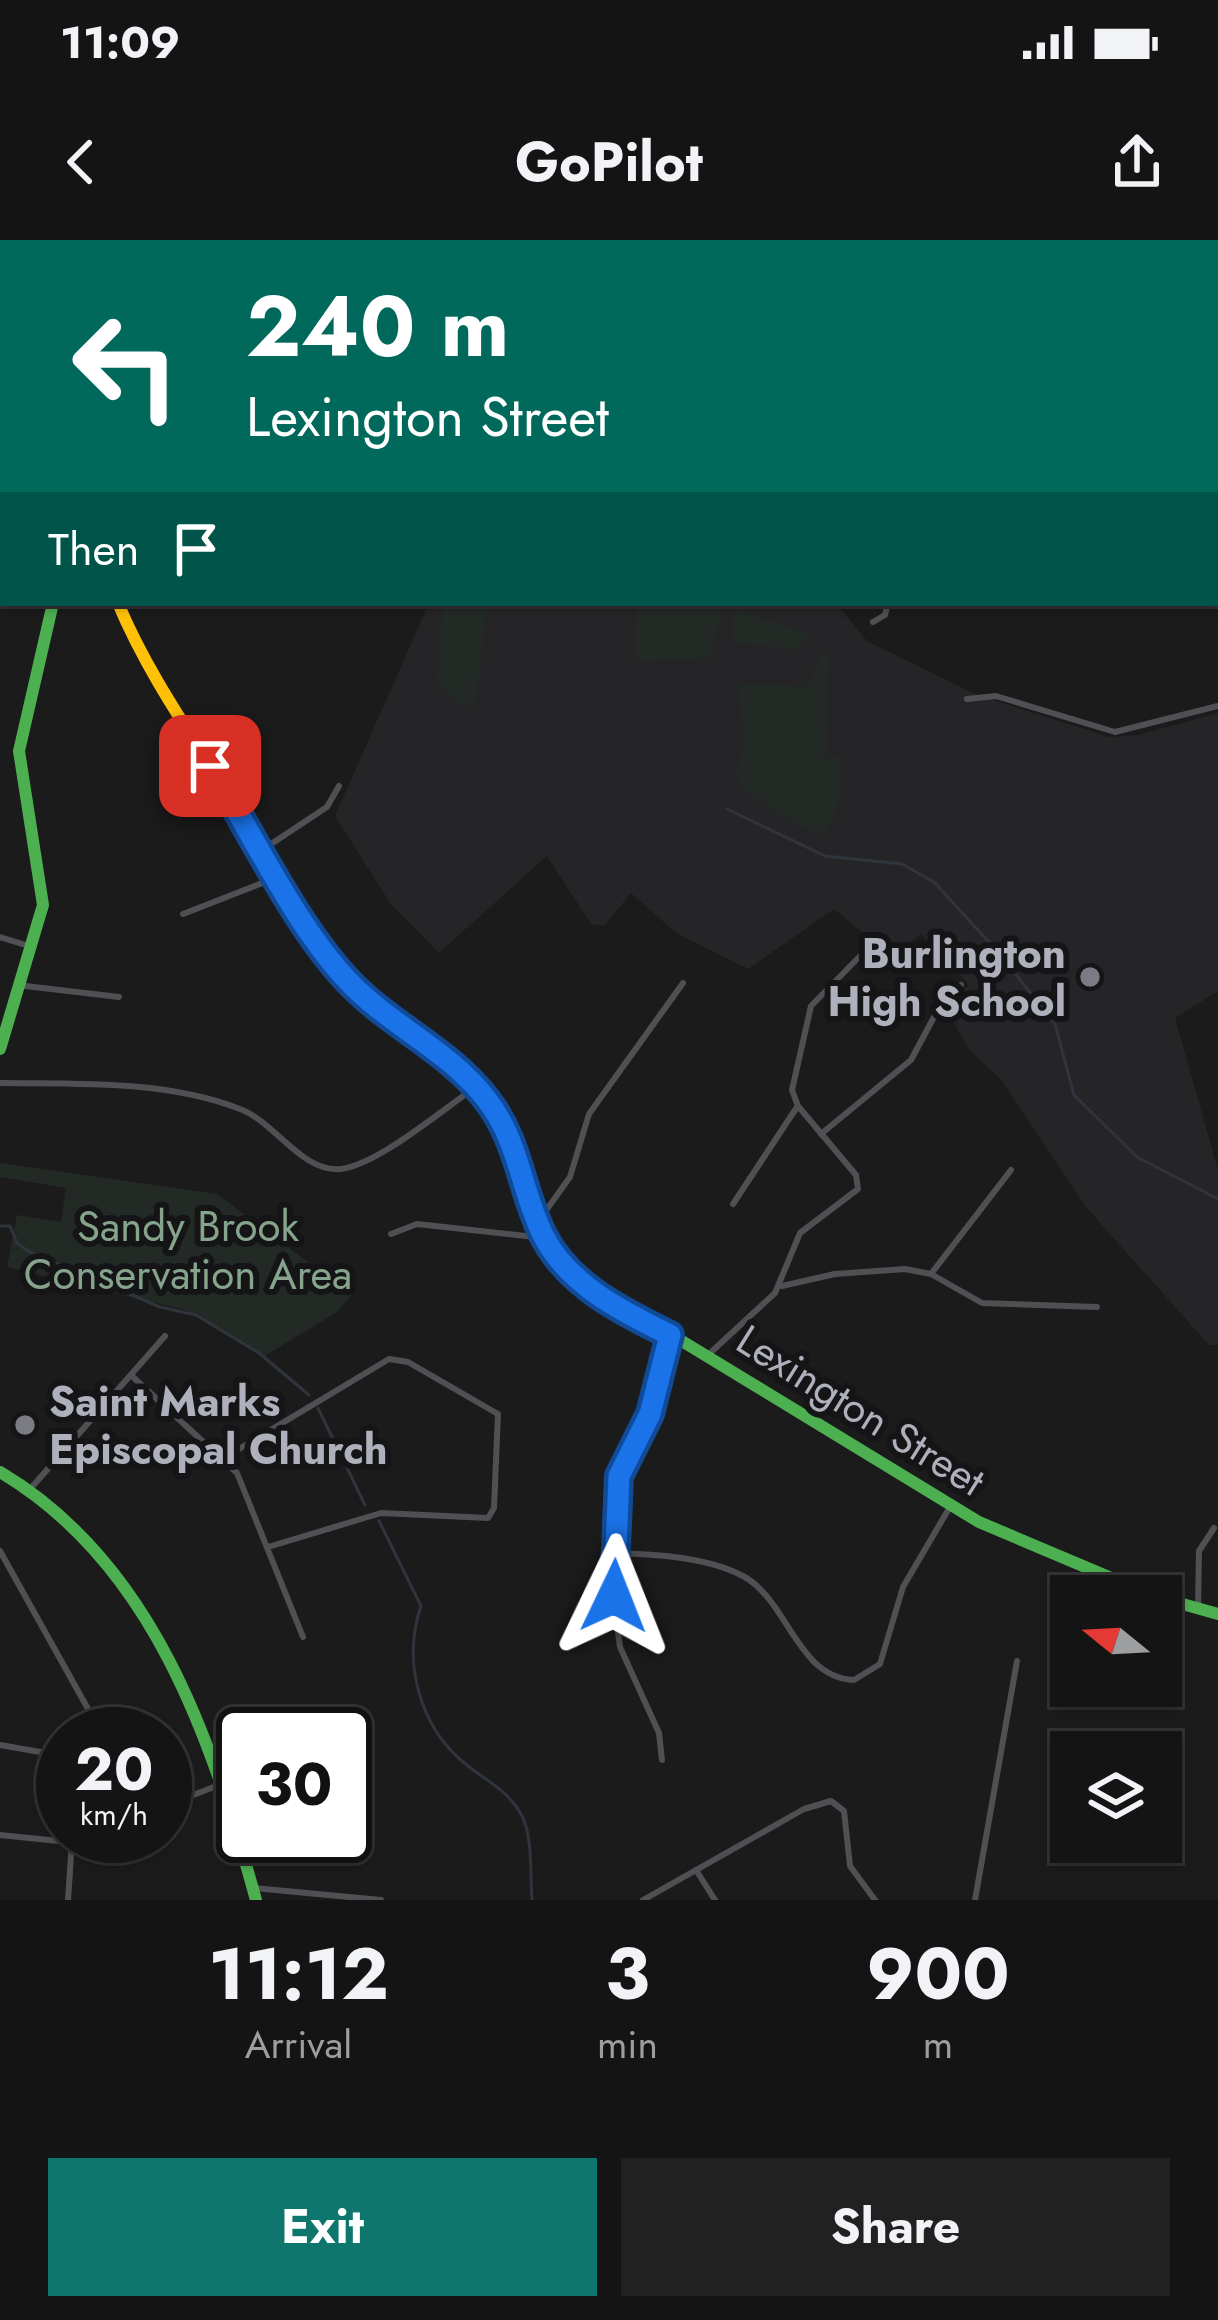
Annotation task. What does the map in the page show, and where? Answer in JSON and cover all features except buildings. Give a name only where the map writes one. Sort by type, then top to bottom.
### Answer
[{"type":"street","points":[[0,1043],[43,904],[19,751],[52,606]]},
{"type":"street","name":"Lexington Street","points":[[119,606],[153,677],[321,947],[351,984],[476,1087],[512,1143],[544,1238],[596,1294],[708,1355],[951,1505],[1028,1545],[1103,1575]]},
{"type":"street","points":[[872,622],[884,615],[887,606]]},
{"type":"street","points":[[968,699],[996,696],[1115,731],[1218,706]]},
{"type":"street","points":[[262,850],[327,807],[339,786]]},
{"type":"street","points":[[184,914],[279,876]]},
{"type":"street","points":[[0,938],[32,947]]},
{"type":"street","points":[[708,1355],[779,1286],[800,1233],[858,1189],[856,1175],[798,1106],[793,1084],[808,1012],[821,991],[866,950]]},
{"type":"street","points":[[538,1222],[570,1177],[589,1114],[682,983]]},
{"type":"street","points":[[17,985],[119,998]]},
{"type":"street","points":[[821,1134],[914,1057],[942,1002],[961,985]]},
{"type":"street","points":[[0,1083],[95,1084],[212,1100],[254,1115],[305,1157],[331,1169],[362,1163],[476,1087]]},
{"type":"street","points":[[733,1204],[798,1106]]},
{"type":"street","points":[[931,1274],[1010,1170]]},
{"type":"street","points":[[392,1234],[418,1224],[544,1238]]},
{"type":"street","points":[[779,1286],[888,1269],[931,1274],[951,1290],[982,1303],[1097,1307]]},
{"type":"street","points":[[662,1760],[659,1732],[620,1647],[614,1553],[622,1464],[650,1414],[670,1335]]},
{"type":"street","points":[[31,1488],[165,1336]]},
{"type":"street","points":[[224,1458],[388,1358],[406,1360],[499,1415],[494,1508],[486,1519],[381,1513],[268,1547]]},
{"type":"street","points":[[133,1377],[238,1473],[303,1637]]},
{"type":"street","points":[[0,1472],[31,1488],[74,1521],[144,1612],[216,1778]]},
{"type":"street","points":[[614,1553],[714,1565],[744,1576],[771,1600],[822,1670],[854,1680],[880,1664],[903,1587],[951,1505]]},
{"type":"street","points":[[1198,1609],[1199,1551],[1214,1528]]},
{"type":"street","points":[[0,1551],[88,1707]]},
{"type":"street","name":"Lexington Street","points":[[1182,1604],[1218,1614]]},
{"type":"street","points":[[974,1900],[1017,1661]]},
{"type":"street","points":[[0,1745],[36,1751]]},
{"type":"street","points":[[644,1900],[804,1809],[831,1802],[844,1811],[853,1873],[875,1900]]},
{"type":"street","points":[[0,1835],[36,1838]]},
{"type":"street","points":[[68,1900],[71,1863]]},
{"type":"street","points":[[244,1863],[254,1894],[381,1900]]},
{"type":"street","points":[[696,1870],[715,1900]]},
{"type":"shaded area","name":"Burlington High School","points":[[428,606],[838,606],[867,641],[975,694],[1109,737],[1138,735],[1218,713],[1218,991],[1175,1018],[1218,1170],[1218,1345],[1209,1345],[1085,1206],[1002,1081],[968,1048],[946,1009],[969,985],[921,934],[892,956],[834,909],[748,969],[676,933],[631,893],[604,926],[591,924],[547,856],[439,953],[391,904],[335,816]]},
{"type":"green space","points":[[443,606],[491,606],[486,613],[475,706],[456,702],[437,680]]},
{"type":"green space","points":[[636,606],[723,608],[710,658],[640,661],[635,653]]},
{"type":"green space","points":[[736,609],[811,636],[799,649],[733,642],[731,612]]},
{"type":"green space","points":[[829,652],[826,758],[839,755],[839,788],[833,820],[821,836],[768,808],[740,783],[737,771],[745,742],[737,684],[807,686],[822,653]]},
{"type":"green space","name":"Sandy Brook Conservation Area","points":[[0,1163],[217,1194],[352,1295],[337,1312],[263,1357],[185,1310],[7,1267],[17,1215],[61,1222],[66,1188],[0,1177]]},
{"type":"waterway","points":[[727,809],[825,856],[902,864],[934,882],[997,951]]},
{"type":"waterway","points":[[1003,958],[1055,1024],[1074,1095],[1137,1157],[1218,1199]]},
{"type":"waterway","points":[[0,1226],[10,1226],[17,1243],[28,1251],[160,1307],[196,1315],[259,1353],[309,1395]]},
{"type":"waterway","points":[[318,1408],[365,1505]]},
{"type":"waterway","points":[[379,1521],[421,1606],[413,1649],[427,1713],[451,1751],[517,1807],[526,1825],[532,1900]]},
{"type":"traffic: fast","points":[[0,1049],[43,905],[19,751],[52,606]]},
{"type":"traffic: fast","points":[[580,1279],[979,1522],[1104,1575]]},
{"type":"traffic: fast","points":[[0,1472],[53,1510],[98,1554],[136,1604],[195,1717],[256,1900]]},
{"type":"traffic: fast","points":[[1182,1604],[1218,1614]]},
{"type":"traffic: slow","points":[[119,606],[158,682],[317,944],[350,984],[457,1069],[488,1103],[513,1146],[552,1237],[580,1279]]},
{"type":"place","name":"Burlington High School","points":[[1090,977]]},
{"type":"place","name":"Saint Marks Episcopal Church","points":[[25,1425]]},
{"type":"route","points":[[210,766],[337,969],[373,1006],[458,1069],[488,1102],[517,1154],[550,1246],[603,1299],[670,1335],[650,1414],[619,1476],[614,1596]]}]
